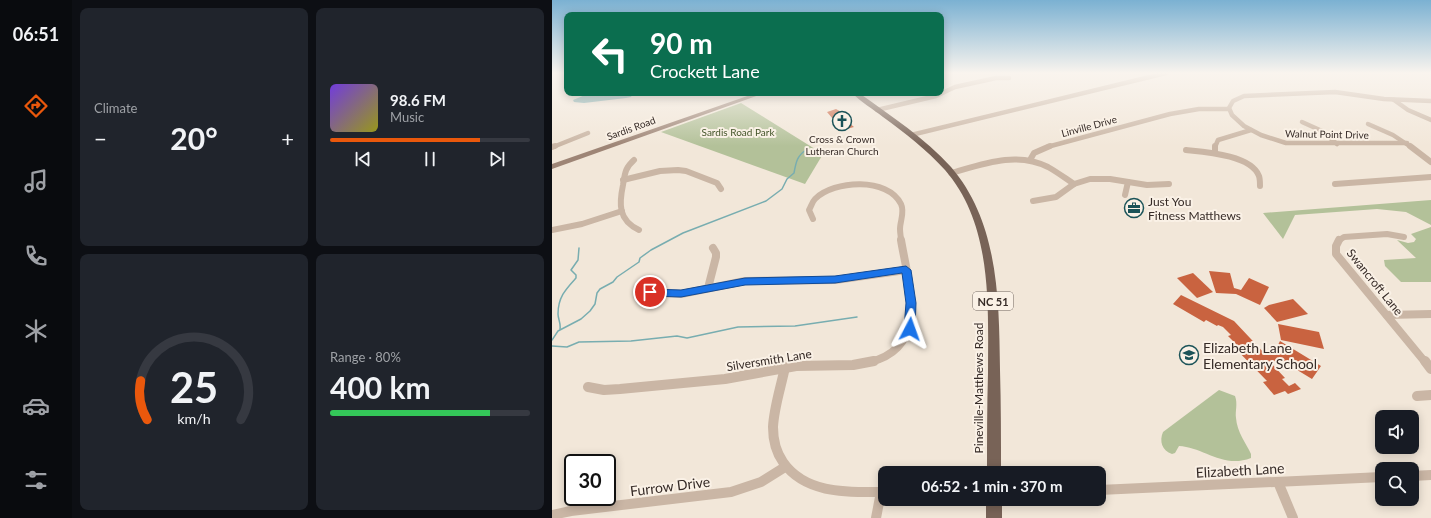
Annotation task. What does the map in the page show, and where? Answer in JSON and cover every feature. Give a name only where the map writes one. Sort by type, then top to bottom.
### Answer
[{"type":"main road","name":"Sardis Road","points":[[552,167],[750,97]]},
{"type":"main road","name":"Pineville-Matthews Road","points":[[861,97],[935,155],[951,173],[965,193],[977,217],[985,241],[990,266],[994,316],[994,466]]},
{"type":"main road","points":[[994,506],[994,518]]},
{"type":"street","points":[[878,110],[931,97]]},
{"type":"street","points":[[911,135],[1067,97]]},
{"type":"street","points":[[1229,109],[1230,104],[1236,99],[1246,97]]},
{"type":"street","points":[[1373,97],[1394,100],[1431,101]]},
{"type":"street","points":[[1394,100],[1408,110],[1431,120]]},
{"type":"street","name":"Linville Drive","points":[[1030,160],[1034,153],[1040,149],[1116,128],[1192,109],[1229,109]]},
{"type":"street","name":"Walnut Point Drive","points":[[1229,109],[1233,116],[1251,130],[1266,139],[1286,144],[1407,143]]},
{"type":"street","points":[[1302,122],[1322,131],[1337,144]]},
{"type":"street","points":[[1368,124],[1394,134],[1431,162]]},
{"type":"street","points":[[1215,153],[1215,146],[1218,140],[1251,130]]},
{"type":"street","points":[[552,147],[588,133]]},
{"type":"street","points":[[1186,150],[1215,153],[1233,158],[1249,166],[1258,175],[1260,186]]},
{"type":"street","points":[[634,160],[627,166],[619,202],[631,227],[639,230]]},
{"type":"street","points":[[951,173],[999,160],[1030,160],[1049,167],[1074,184]]},
{"type":"street","points":[[623,180],[660,171],[678,170],[686,171],[717,183],[721,189]]},
{"type":"street","points":[[1336,184],[1431,177]]},
{"type":"street","points":[[1033,201],[1056,197],[1074,184],[1098,179],[1147,185],[1169,184]]},
{"type":"street","points":[[1125,195],[1128,182]]},
{"type":"street","name":"Silversmith Lane","points":[[588,388],[604,390],[620,389],[723,379],[785,367],[811,364],[865,363],[878,360],[892,352],[903,343],[910,325],[910,293],[900,232],[903,206],[897,196],[880,186],[868,184],[840,187],[818,196],[813,201],[809,210],[813,219]]},
{"type":"street","points":[[552,230],[582,224],[622,211]]},
{"type":"street","name":"Swancroft Lane","points":[[1404,237],[1387,234],[1349,236],[1339,239],[1336,244],[1336,254],[1431,369]]},
{"type":"street","points":[[708,288],[716,257],[716,253],[713,248]]},
{"type":"street","points":[[650,292],[681,294],[745,281],[835,280],[906,270]]},
{"type":"street","points":[[1386,315],[1431,314]]},
{"type":"street","points":[[785,367],[773,427],[777,450],[785,467],[801,480],[820,488],[842,491],[878,492]]},
{"type":"street","points":[[1417,396],[1431,395]]},
{"type":"street","name":"Furrow Drive","points":[[552,515],[571,511],[731,492],[756,484],[785,467]]},
{"type":"street","points":[[1419,476],[1431,475]]},
{"type":"street","name":"Elizabeth Lane","points":[[1106,490],[1375,477]]},
{"type":"street","points":[[1278,482],[1293,518]]},
{"type":"street","points":[[876,518],[879,506]]},
{"type":"green space","name":"Sardis Road Park","points":[[741,103],[823,154],[805,184],[661,132]]},
{"type":"green space","points":[[1431,200],[1431,225],[1406,212],[1377,209],[1295,215],[1283,239],[1263,213]]},
{"type":"green space","points":[[1431,227],[1431,282],[1401,282],[1385,266],[1384,260],[1416,258],[1397,240],[1408,243],[1414,242],[1416,239],[1411,234]]},
{"type":"green space","points":[[1219,390],[1235,396],[1237,423],[1240,433],[1251,454],[1251,458],[1241,461],[1231,461],[1188,447],[1179,446],[1175,453],[1172,454],[1166,451],[1161,442],[1163,432]]},
{"type":"water","points":[[580,97],[630,97],[584,103],[574,102],[573,100]]},
{"type":"building","name":"Cross & Crown Lutheran Church","points":[[836,109],[847,115],[842,117],[854,127],[839,131],[835,128],[842,126],[827,112]]},
{"type":"building","points":[[1209,271],[1230,273],[1234,288],[1241,290],[1249,278],[1269,287],[1260,305],[1236,294],[1216,293]]},
{"type":"building","points":[[1193,273],[1213,292],[1197,298],[1177,278]]},
{"type":"building","points":[[1181,295],[1234,321],[1266,355],[1276,349],[1280,341],[1321,366],[1312,379],[1279,359],[1271,363],[1285,378],[1282,379],[1289,386],[1295,383],[1301,389],[1288,394],[1285,391],[1274,395],[1263,382],[1267,381],[1233,346],[1236,344],[1228,336],[1231,335],[1223,327],[1217,326],[1206,320],[1204,322],[1173,304]]},
{"type":"building","points":[[1293,299],[1308,314],[1277,322],[1264,308],[1269,305]]},
{"type":"building","points":[[1278,324],[1319,332],[1324,349],[1281,340]]},
{"type":"waterway","points":[[552,340],[558,331],[581,319],[590,311],[595,304],[597,293],[600,289],[613,282],[617,277],[639,262],[640,258],[651,250],[683,233],[766,201],[782,189],[787,179],[794,173],[796,162],[799,157],[806,150]]},
{"type":"waterway","points":[[560,329],[558,314],[559,303],[566,290],[576,278],[576,275],[571,270],[578,260],[579,248]]},
{"type":"waterway","points":[[552,346],[567,347],[579,342],[631,341],[677,336],[687,338],[738,327],[795,326],[857,317]]},
{"type":"place","name":"Cross & Crown Lutheran Church","points":[[842,121]]},
{"type":"place","name":"Just You Fitness Matthews","points":[[1134,208]]},
{"type":"place","name":"Elizabeth Lane Elementary School","points":[[1189,355]]},
{"type":"route","points":[[650,292],[681,294],[745,281],[835,280],[906,270],[911,303],[910,329]]}]
